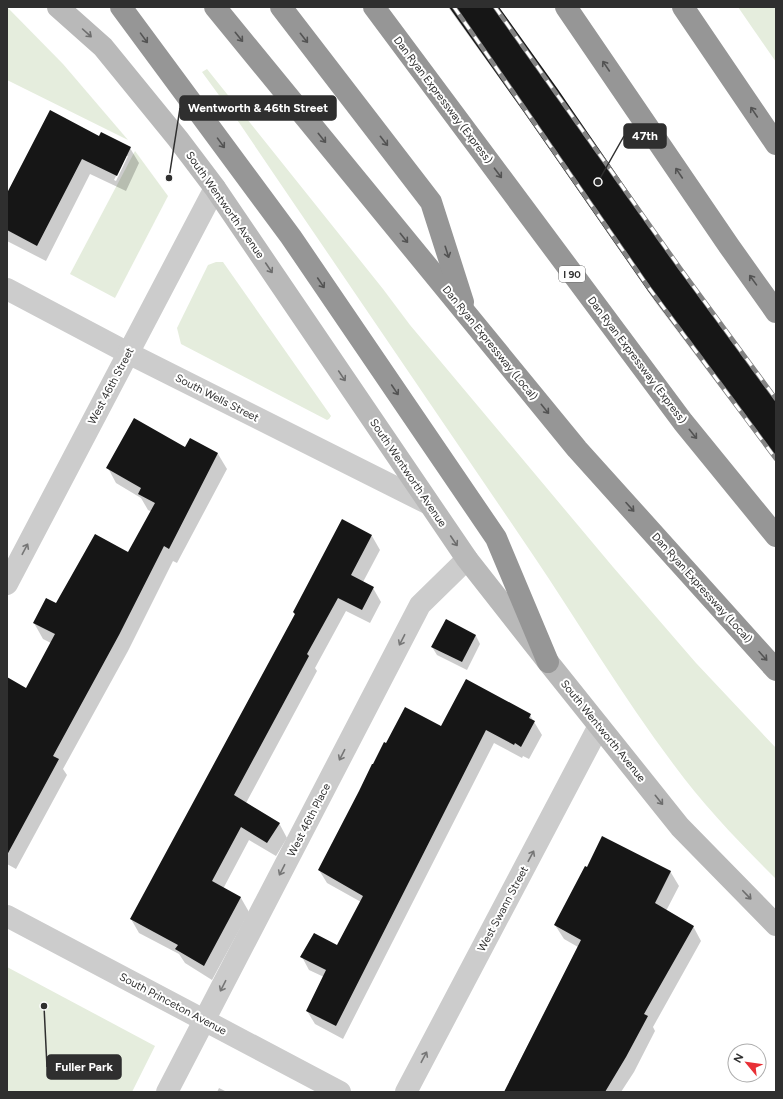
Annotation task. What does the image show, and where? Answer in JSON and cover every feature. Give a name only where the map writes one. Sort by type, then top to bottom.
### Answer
[{"type":"highway","points":[[121,7],[291,237],[496,538],[548,662]]},
{"type":"highway","name":"Dan Ryan Expressway (Local)","points":[[215,7],[577,449],[776,670]]},
{"type":"highway","points":[[281,7],[431,202],[466,314]]},
{"type":"highway","name":"Dan Ryan Expressway (Express)","points":[[374,7],[683,422],[776,536]]},
{"type":"highway","points":[[566,7],[729,246],[776,312]]},
{"type":"highway","points":[[678,7],[696,26]]},
{"type":"highway","points":[[683,7],[776,144]]},
{"type":"main road","name":"South Wentworth Avenue","points":[[58,7],[103,47],[178,139],[215,188],[467,559],[680,827],[776,925]]},
{"type":"street","name":"West 46th Street","points":[[7,584],[215,188]]},
{"type":"street","name":"South Wells Street","points":[[7,289],[128,353],[429,504]]},
{"type":"street","name":"West 46th Place","points":[[167,1092],[420,605],[467,559]]},
{"type":"street","name":"West Swann Street","points":[[406,1092],[599,726]]},
{"type":"street","name":"South Princeton Avenue","points":[[7,916],[340,1092]]},
{"type":"green space","points":[[7,7],[63,64],[128,140],[7,80]]},
{"type":"green space","points":[[738,7],[776,7],[776,62]]},
{"type":"green space","points":[[207,69],[383,289],[410,325],[613,567],[696,663],[776,748],[776,879],[710,810],[655,739],[495,498],[240,124],[202,72]]},
{"type":"green space","points":[[135,151],[168,196],[115,298],[70,274]]},
{"type":"green space","points":[[216,262],[223,262],[331,416],[329,419],[327,420],[181,344],[177,328],[208,265]]},
{"type":"green space","points":[[7,967],[155,1046],[132,1092],[7,1092]]},
{"type":"building","points":[[449,7],[499,7],[557,88],[681,268],[776,396],[776,461],[648,291]]},
{"type":"building","points":[[50,110],[99,136],[101,132],[131,147],[117,176],[82,159],[37,246],[7,230],[7,193]]},
{"type":"building","points":[[134,418],[185,447],[190,438],[218,453],[169,549],[164,546],[119,635],[53,756],[59,759],[7,855],[7,677],[26,688],[55,634],[33,623],[46,598],[56,603],[95,534],[128,552],[155,503],[138,494],[141,488],[106,468]]},
{"type":"building","points":[[342,519],[372,535],[351,575],[374,587],[362,610],[338,598],[307,654],[309,656],[234,795],[280,823],[267,843],[241,827],[212,881],[241,897],[204,966],[175,949],[178,945],[130,919],[295,614],[293,612]]},
{"type":"building","points":[[446,619],[476,635],[462,662],[431,647]]},
{"type":"building","points":[[466,679],[531,714],[529,718],[535,721],[521,747],[515,743],[514,745],[486,730],[336,1026],[306,1011],[326,970],[300,957],[314,933],[337,945],[363,896],[318,870],[372,764],[384,742],[386,743],[405,707],[441,726]]},
{"type":"building","points":[[602,836],[671,871],[655,903],[694,926],[644,1014],[648,1016],[605,1092],[504,1092],[581,940],[554,925],[585,866],[587,867]]},
{"type":"railway","points":[[454,7],[649,288],[776,459]]},
{"type":"railway","points":[[495,7],[680,268],[776,399]]},
{"type":"place","name":"Wentworth & 46th Street","points":[[169,178]]},
{"type":"place","name":"47th","points":[[598,182]]},
{"type":"place","name":"Fuller Park","points":[[44,1006]]}]
